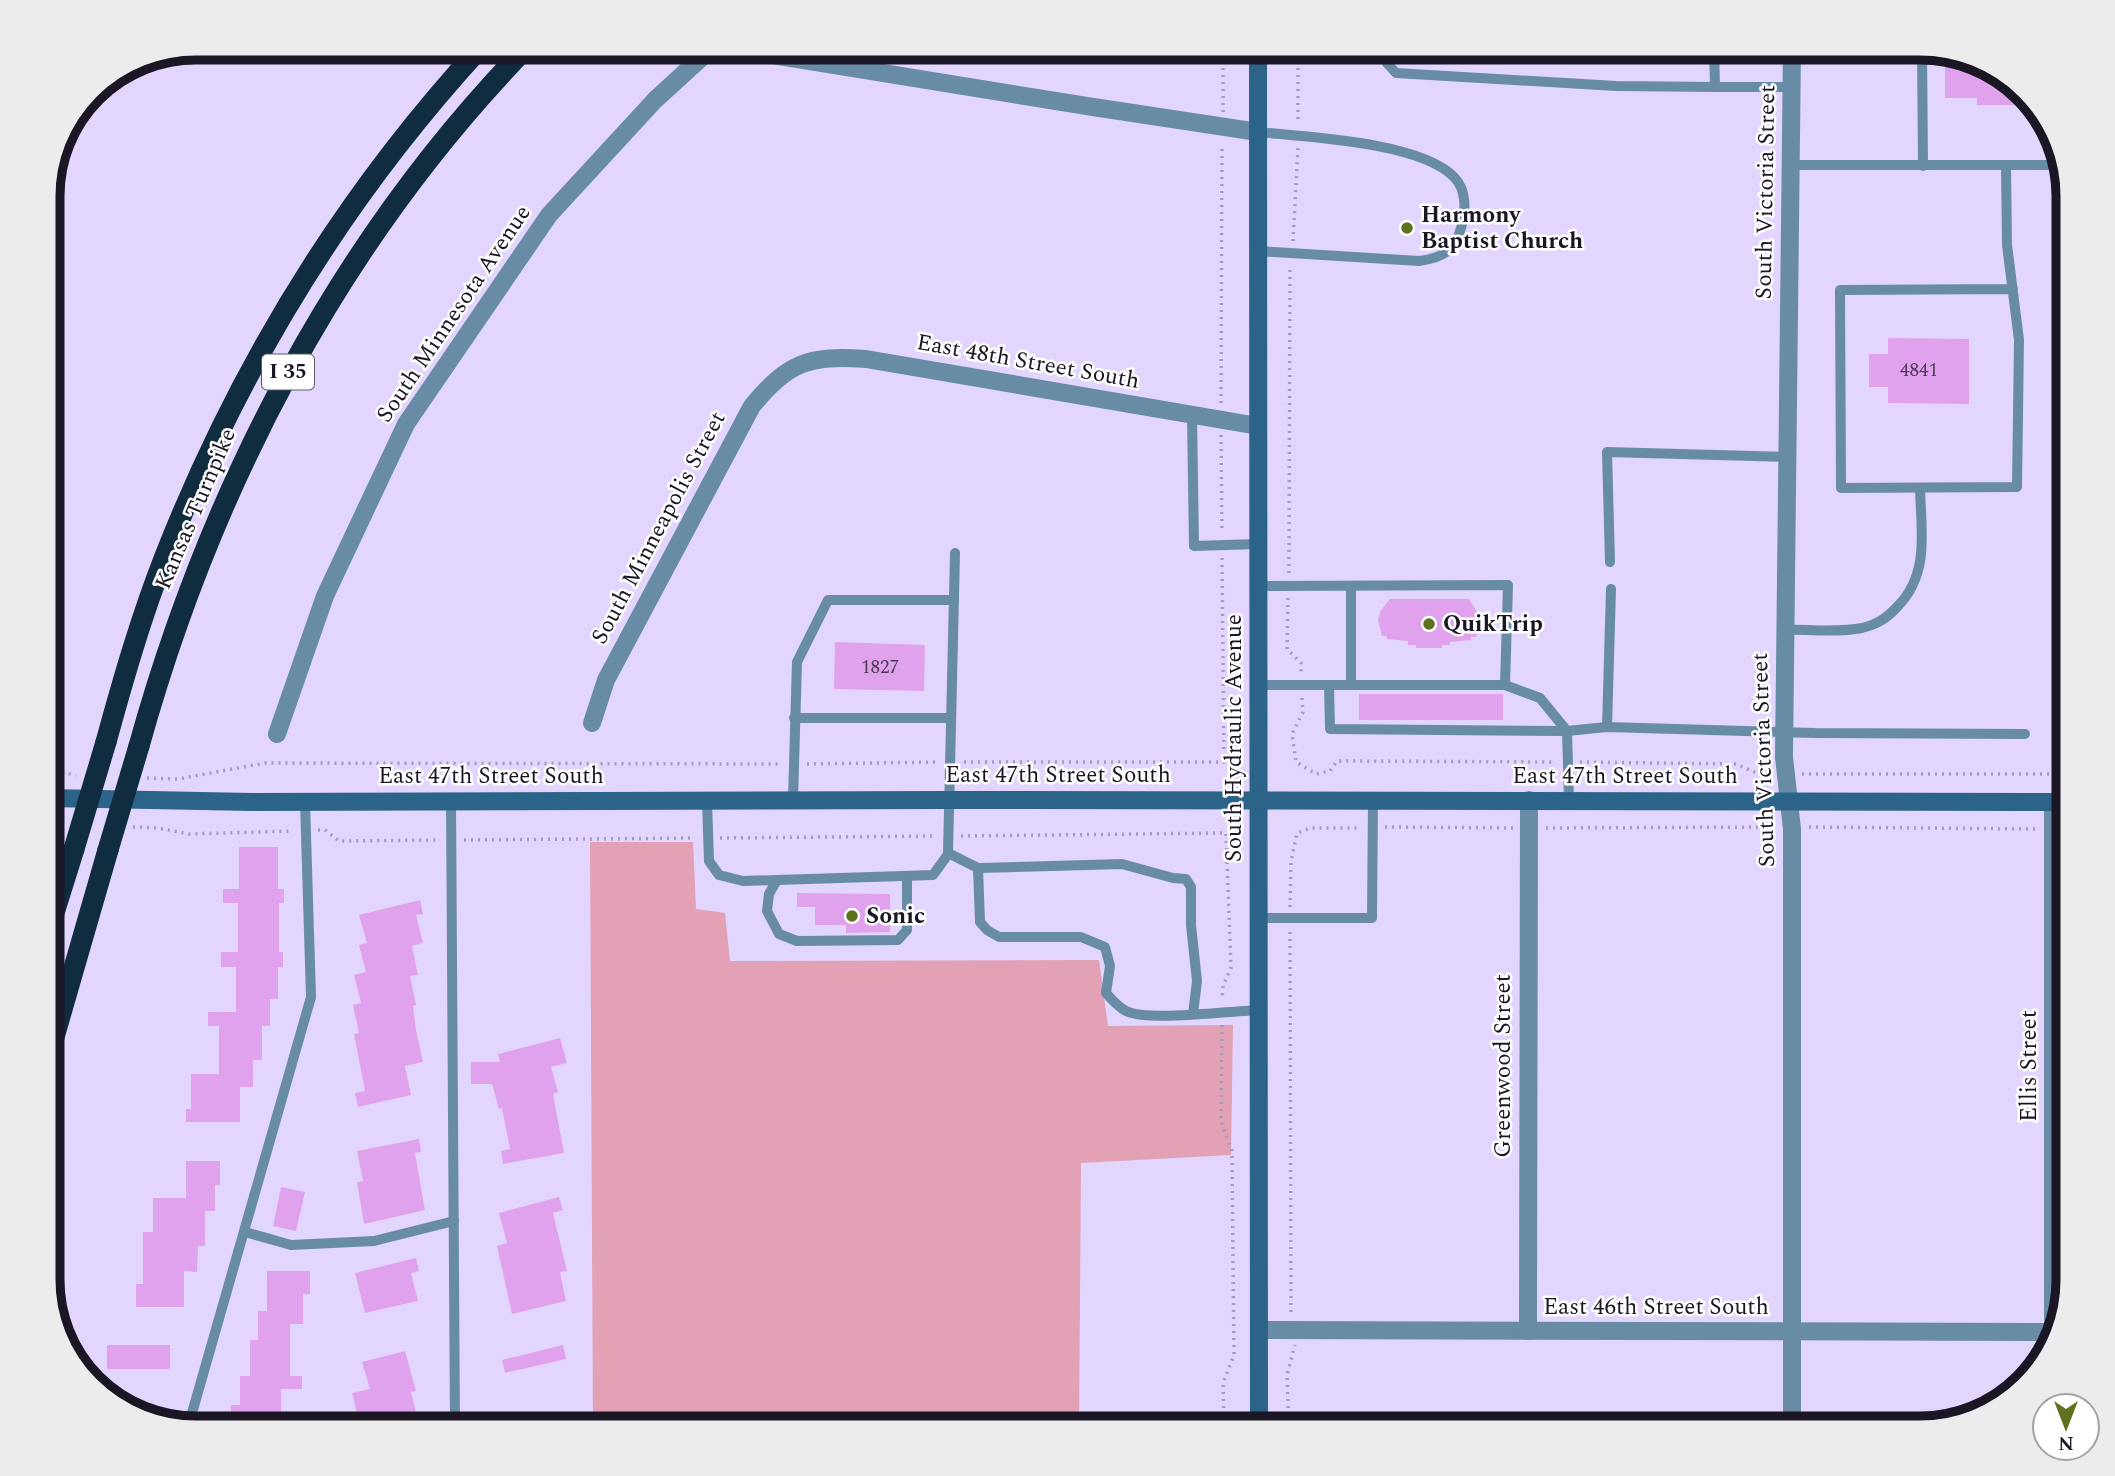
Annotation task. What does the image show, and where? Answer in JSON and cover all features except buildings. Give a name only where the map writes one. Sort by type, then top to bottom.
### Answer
[{"type":"highway","name":"Kansas Turnpike","points":[[60,894],[132,648],[165,557],[202,468],[243,384],[318,254],[354,201],[392,150],[470,60]]},
{"type":"highway","name":"Kansas Turnpike","points":[[60,1016],[153,696],[184,604],[256,433],[293,362],[326,307],[386,219],[434,155],[516,60]]},
{"type":"main road","name":"South Hydraulic Avenue","points":[[1258,60],[1259,1417]]},
{"type":"main road","name":"East 47th Street South","points":[[60,798],[305,802],[2056,802]]},
{"type":"street","name":"South Minnesota Avenue","points":[[277,734],[325,596],[406,424],[549,215],[655,100],[699,60]]},
{"type":"street","points":[[805,60],[1258,131]]},
{"type":"street","name":"South Victoria Street","points":[[1792,60],[1784,732],[1792,829],[1792,1417]]},
{"type":"street","name":"East 48th Street South","points":[[790,370],[817,359],[866,359],[1258,426]]},
{"type":"street","name":"South Minneapolis Street","points":[[592,723],[606,680],[752,406],[775,380],[790,370]]},
{"type":"street","name":"Greenwood Street","points":[[1528,1331],[1529,800]]},
{"type":"street","name":"Ellis Street","points":[[2053,1302],[2056,1133]]},
{"type":"street","name":"East 46th Street South","points":[[1259,1330],[2046,1331]]},
{"type":"lane","points":[[1386,60],[1396,73],[1616,86],[1791,87]]},
{"type":"lane","points":[[1714,60],[1714,86]]},
{"type":"lane","points":[[1922,60],[1923,166]]},
{"type":"lane","points":[[1258,131],[1405,152],[1455,178],[1465,205],[1458,237],[1447,254],[1436,259],[1419,261],[1258,251]]},
{"type":"lane","points":[[1790,165],[2052,165]]},
{"type":"lane","points":[[2006,165],[2007,245],[2013,289],[2019,340],[2017,487],[1841,488],[1840,289],[2013,289]]},
{"type":"lane","points":[[1192,415],[1195,546],[1258,544]]},
{"type":"lane","points":[[1610,562],[1607,452],[1787,457]]},
{"type":"lane","points":[[1785,629],[1860,628],[1883,621],[1901,603],[1912,590],[1922,556],[1920,488]]},
{"type":"lane","points":[[707,801],[709,861],[719,875],[743,881],[933,876],[949,853],[955,553]]},
{"type":"lane","points":[[1258,586],[1508,585],[1505,685]]},
{"type":"lane","points":[[1351,586],[1351,685]]},
{"type":"lane","points":[[1607,727],[1611,589]]},
{"type":"lane","points":[[793,800],[797,662],[828,600],[954,600]]},
{"type":"lane","points":[[1258,685],[1351,685],[1398,690],[1482,690],[1505,685],[1541,698],[1567,731],[1569,801]]},
{"type":"lane","points":[[1329,685],[1330,729],[1378,725],[1482,725],[1567,731],[1607,727],[2025,734]]},
{"type":"lane","points":[[794,718],[951,718]]},
{"type":"lane","points":[[1259,918],[1372,918],[1373,800]]},
{"type":"lane","points":[[451,801],[456,1417]]},
{"type":"lane","points":[[191,1417],[311,997],[305,802]]},
{"type":"lane","points":[[949,853],[978,869],[1122,864],[1186,879],[1191,887],[1191,925],[1197,981],[1193,1014]]},
{"type":"lane","points":[[978,869],[980,922],[987,930],[999,937],[1081,937],[1105,947],[1110,966],[1106,993],[1126,1011],[1147,1016],[1259,1010]]},
{"type":"lane","points":[[777,880],[769,894],[767,911],[779,934],[797,941],[898,940],[907,930],[908,877]]},
{"type":"lane","points":[[245,1232],[291,1245],[374,1241],[454,1221]]},
{"type":"path","points":[[141,778],[178,779],[264,763],[1224,762],[1221,420],[1223,60]]},
{"type":"path","points":[[1298,60],[1298,136],[1291,253],[1287,649],[1301,663],[1303,712],[1292,734],[1296,762],[1316,774],[1330,772],[1337,761],[1736,764],[1761,775],[2056,774]]},
{"type":"path","points":[[60,772],[78,775]]},
{"type":"shaded area","points":[[590,842],[693,842],[696,909],[725,913],[730,961],[1099,960],[1108,1026],[1233,1025],[1231,1155],[1081,1163],[1079,1417],[593,1417]]},
{"type":"place","name":"Harmony Baptist Church","points":[[1407,228]]},
{"type":"place","name":"QuikTrip","points":[[1429,624]]},
{"type":"place","name":"Sonic","points":[[852,916]]}]
